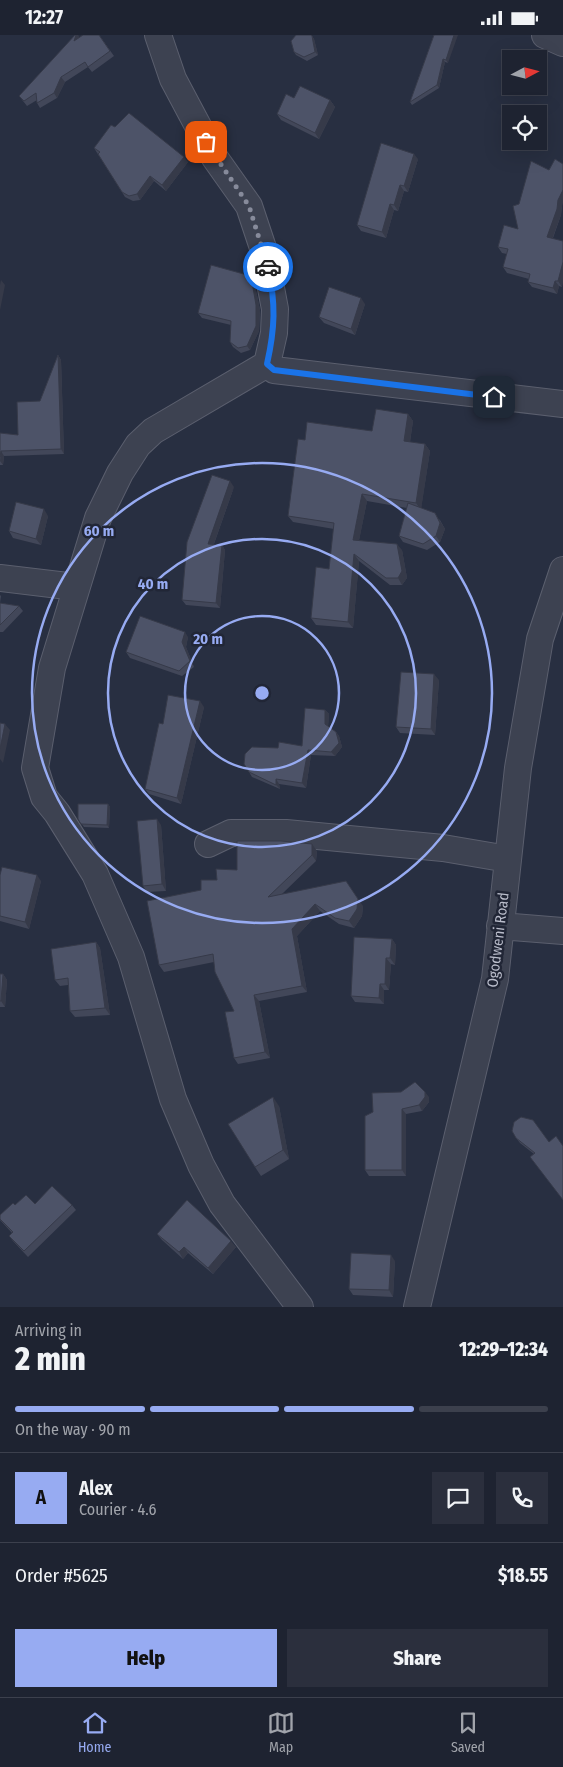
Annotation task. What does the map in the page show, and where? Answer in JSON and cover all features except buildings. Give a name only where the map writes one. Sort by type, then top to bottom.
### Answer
[{"type":"street","points":[[158,35],[173,79],[215,158],[249,206],[264,251],[275,309],[274,333],[267,364],[153,431],[138,445],[120,473],[98,518],[52,668],[35,769],[44,797],[57,813],[94,874],[131,957],[173,1099],[201,1165],[222,1204],[300,1307]]},
{"type":"street","points":[[545,35],[563,43]]},
{"type":"street","points":[[267,364],[274,370],[563,404]]},
{"type":"street","name":"Ogodweni Road","points":[[416,1307],[495,979],[518,768],[540,639],[563,570]]},
{"type":"street","points":[[0,578],[76,587]]},
{"type":"street","points":[[208,844],[231,833],[286,833],[443,848],[508,859]]},
{"type":"street","points":[[500,925],[563,931]]},
{"type":"way so far","points":[[206,142],[249,206],[268,267]]},
{"type":"route","points":[[268,267],[275,309],[274,333],[267,364],[274,370],[494,397]]}]
